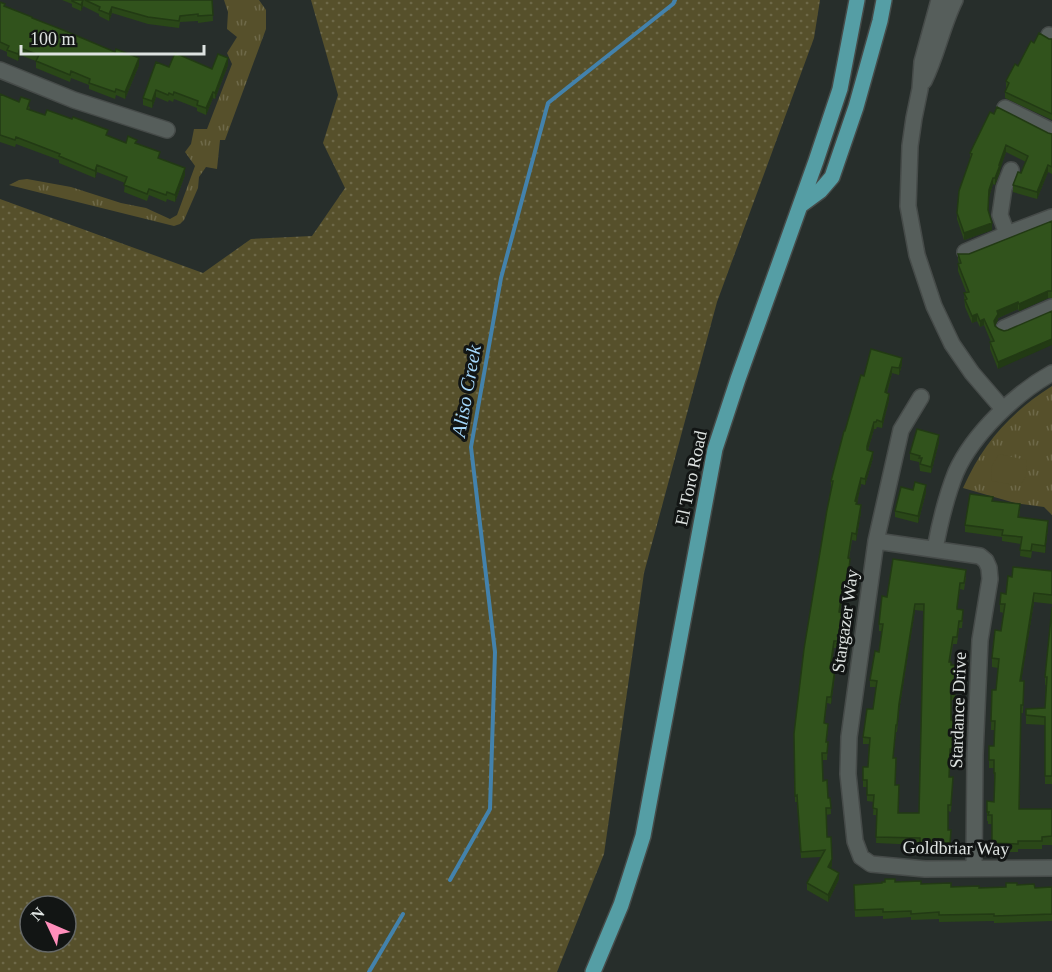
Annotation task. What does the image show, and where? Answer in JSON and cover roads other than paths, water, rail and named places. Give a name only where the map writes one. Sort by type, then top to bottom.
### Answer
[{"type":"main road","name":"El Toro Road","points":[[593,972],[621,905],[643,836],[715,449],[840,88],[857,0]]},
{"type":"main road","points":[[801,205],[820,191],[832,177],[856,107],[884,0]]},
{"type":"street","points":[[939,0],[922,62],[920,89],[910,146],[908,206],[917,255],[934,306],[952,344],[972,373],[1003,409]]},
{"type":"street","points":[[920,89],[933,62],[947,15],[955,0]]},
{"type":"street","points":[[0,70],[75,100],[167,130]]},
{"type":"street","points":[[1005,108],[1052,131]]},
{"type":"street","points":[[1007,234],[1000,215],[1004,188],[1011,170]]},
{"type":"street","points":[[965,252],[1052,217]]},
{"type":"street","points":[[1004,328],[1052,307]]},
{"type":"street","points":[[876,541],[935,549],[943,508],[957,471],[976,439],[1003,409],[1024,391],[1052,373]]},
{"type":"street","name":"Stargazer Way","points":[[861,857],[855,841],[848,774],[849,737],[876,541],[901,430],[921,397]]},
{"type":"street","name":"Stardance Drive","points":[[935,549],[980,556],[989,568],[990,579],[980,640],[975,754],[974,869]]},
{"type":"street","name":"Goldbriar Way","points":[[861,857],[871,864],[925,869],[1052,868]]},
{"type":"waterway","name":"Aliso Creek","points":[[450,880],[490,809],[495,652],[471,447],[501,278],[548,103],[673,4],[675,0]]},
{"type":"waterway","name":"Aliso Creek","points":[[369,972],[403,914]]}]
